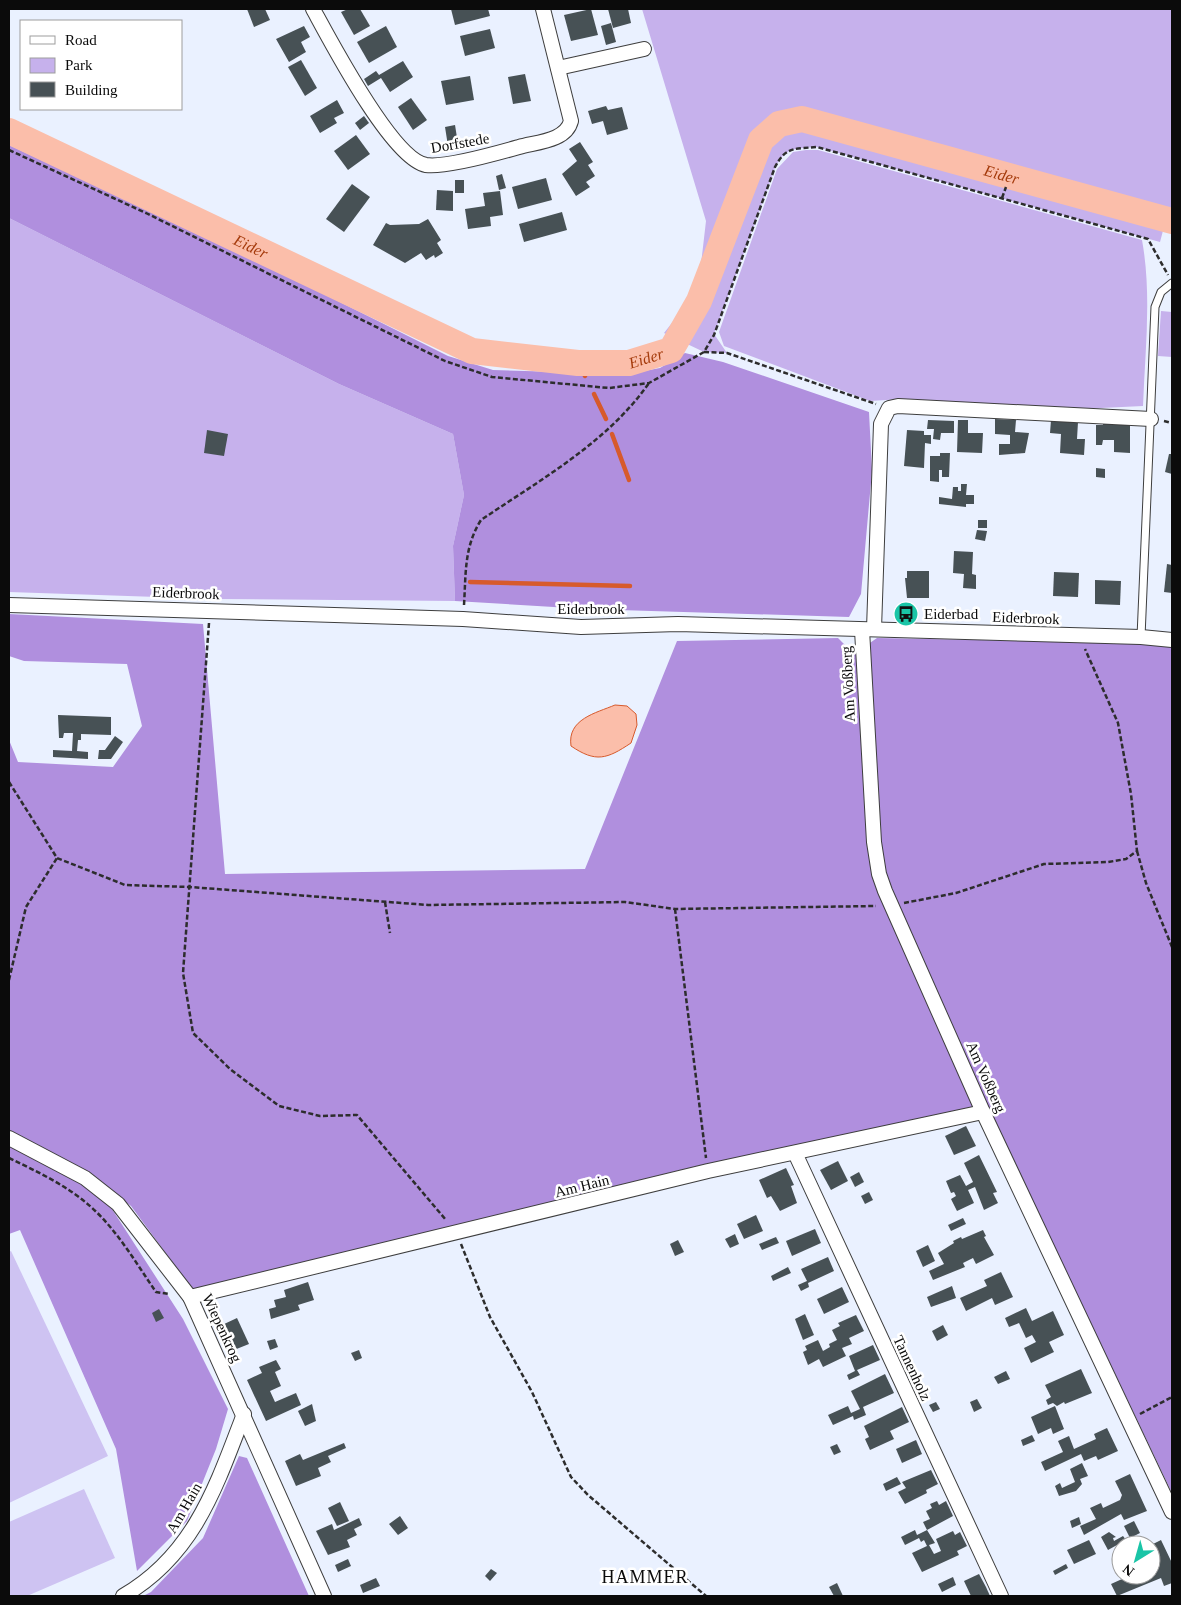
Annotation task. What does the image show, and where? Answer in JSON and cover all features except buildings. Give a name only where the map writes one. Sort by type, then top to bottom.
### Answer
[{"type":"street","name":"Dorfstede","points":[[313,9],[363,96],[406,152],[416,162],[426,165],[444,164],[502,152],[566,132],[570,121],[543,9]]},
{"type":"street","points":[[558,68],[644,49]]},
{"type":"street","points":[[887,410],[898,406],[1151,419]]},
{"type":"street","name":"Am Voßberg","points":[[887,410],[881,424],[868,630],[874,842],[880,874],[890,905],[939,1010],[983,1112],[1172,1512]]},
{"type":"street","name":"Eiderbrook","points":[[9,605],[463,619],[581,627],[678,624],[1141,637],[1172,640]]},
{"type":"street","name":"Am Hain","points":[[190,1297],[708,1172],[983,1112]]},
{"type":"street","name":"Wiepenkrog","points":[[9,1138],[85,1178],[118,1204],[190,1297],[324,1596]]},
{"type":"street","name":"Tannenholz","points":[[794,1154],[1001,1596]]},
{"type":"street","name":"Am Hain","points":[[123,1596],[144,1584],[170,1561],[194,1529],[212,1496],[244,1414]]},
{"type":"lane","points":[[1141,637],[1155,307],[1161,292],[1172,283]]},
{"type":"path","points":[[9,150],[146,213],[445,361],[492,377],[609,388],[649,383],[704,352],[714,335],[775,168],[781,157],[791,149],[817,148],[1148,239],[1172,283]]},
{"type":"path","points":[[1002,198],[1006,187]]},
{"type":"path","points":[[704,352],[727,353],[887,410]]},
{"type":"path","points":[[463,619],[467,552],[471,536],[482,520],[579,453],[633,406],[649,383]]},
{"type":"path","points":[[1076,636],[1085,647],[1118,723],[1131,794],[1137,851],[1146,883],[1172,947]]},
{"type":"path","points":[[208,640],[183,973],[194,1033],[230,1068],[279,1106],[320,1116],[357,1115],[457,1233],[490,1317],[532,1392],[571,1477],[588,1495],[706,1596]]},
{"type":"path","points":[[9,782],[57,858],[125,885],[190,887],[428,905],[626,902],[675,909],[793,909],[890,905],[956,892],[1044,864],[1108,862],[1126,859],[1137,851]]},
{"type":"path","points":[[9,980],[26,907],[57,858]]},
{"type":"path","points":[[385,902],[390,933]]},
{"type":"path","points":[[675,909],[708,1172]]},
{"type":"path","points":[[9,1158],[57,1184],[91,1207],[124,1245],[156,1292],[190,1297]]},
{"type":"path","points":[[1129,1420],[1172,1397]]},
{"type":"green space","points":[[642,9],[1172,9],[1172,208],[1169,208],[1160,242],[817,147],[792,150],[783,156],[775,168],[714,334],[727,353],[704,352],[664,333],[698,290],[706,221]]},
{"type":"green space","points":[[818,150],[1142,240],[1147,281],[1143,406],[1080,409],[903,399],[870,401],[724,346],[719,332],[777,169],[793,152]]},
{"type":"green space","points":[[9,218],[339,384],[453,434],[464,495],[453,546],[455,601],[217,599],[9,592]]},
{"type":"green space","points":[[1161,311],[1172,312],[1172,357],[1158,356]]},
{"type":"shaded area","points":[[9,145],[244,254],[448,356],[493,370],[628,374],[660,368],[685,353],[723,362],[869,412],[872,471],[861,594],[849,617],[587,609],[455,601],[453,546],[464,495],[453,434],[339,384],[9,218]]},
{"type":"shaded area","points":[[9,614],[203,624],[225,874],[585,869],[677,641],[838,638],[848,648],[867,645],[877,638],[1139,643],[1172,646],[1172,1493],[987,1106],[701,1165],[193,1290],[131,1206],[86,1172],[9,1132],[9,740],[18,762],[113,767],[142,726],[127,664],[24,661],[9,656]]},
{"type":"shaded area","points":[[615,705],[627,706],[636,714],[637,725],[631,743],[615,753],[601,757],[588,755],[571,746],[571,737],[578,723],[592,714]]},
{"type":"shaded area","points":[[9,1143],[80,1181],[112,1209],[183,1319],[228,1409],[216,1449],[187,1521],[137,1571],[116,1449],[20,1230],[9,1234]]},
{"type":"shaded area","points":[[11,1251],[108,1456],[9,1503],[9,1252]]},
{"type":"shaded area","points":[[239,1456],[247,1458],[309,1596],[143,1596],[151,1592],[203,1538]]},
{"type":"shaded area","points":[[84,1489],[115,1558],[27,1596],[9,1596],[9,1522]]},
{"type":"waterway","name":"Eider","points":[[9,131],[472,351],[578,363],[629,363],[671,350],[699,301],[761,140],[779,124],[802,119],[1172,221]]},
{"type":"waterway","points":[[578,363],[585,376]]},
{"type":"waterway","points":[[594,394],[606,419]]},
{"type":"waterway","points":[[612,434],[629,480]]},
{"type":"waterway","points":[[470,582],[630,586]]},
{"type":"place","name":"Eiderbad","points":[[906,614]]},
{"type":"district","name":"HAMMER","points":[[645,1577]]}]
